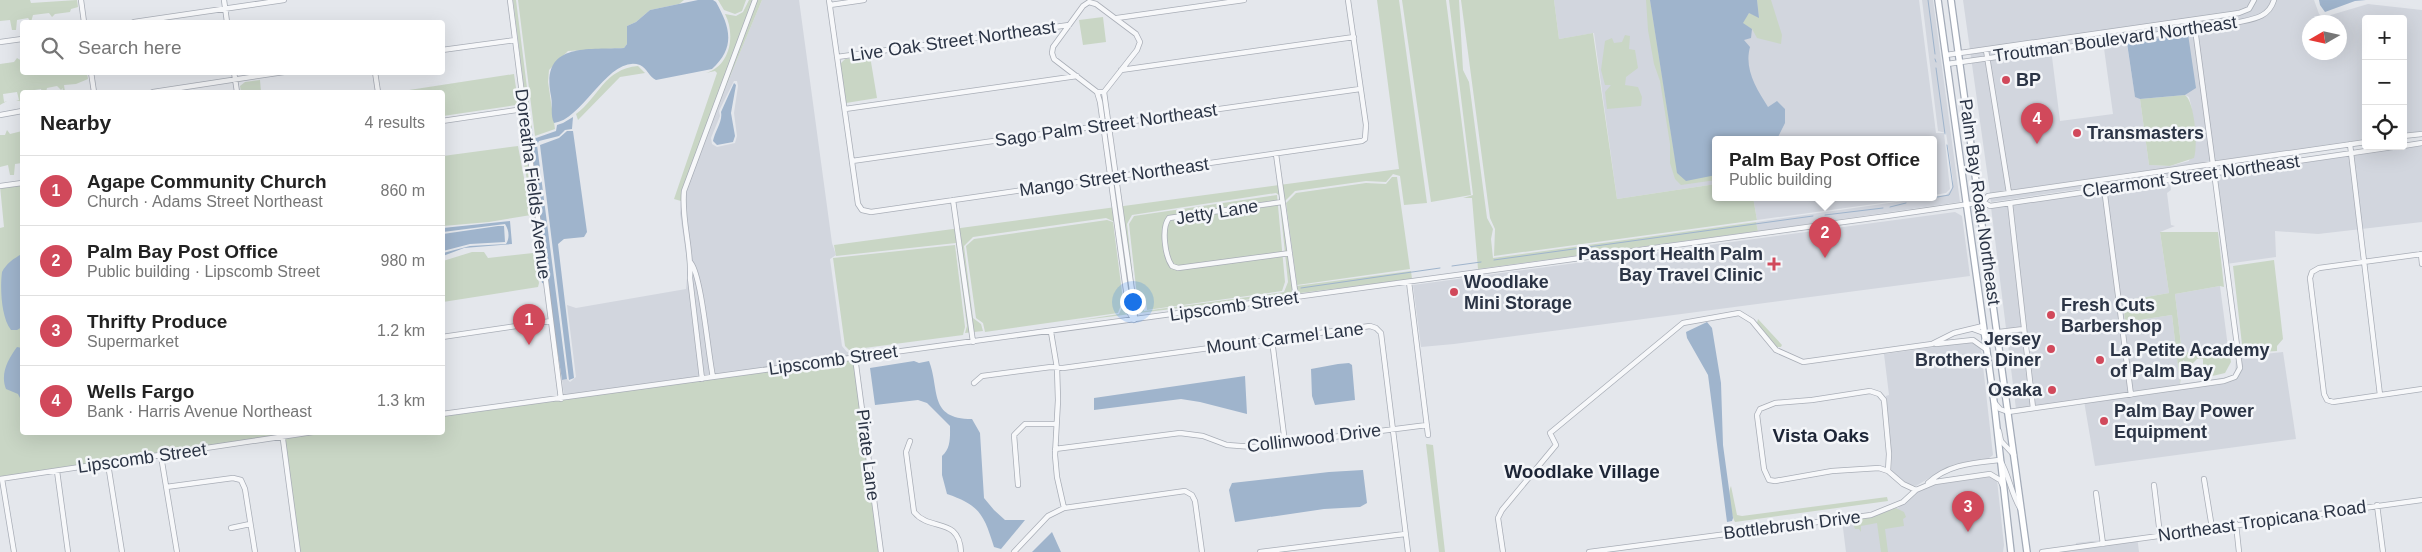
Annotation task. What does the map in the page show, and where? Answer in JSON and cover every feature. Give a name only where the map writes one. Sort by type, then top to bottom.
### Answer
[{"type":"main road","name":"Palm Bay Road Northeast","points":[[1938,0],[1994,402],[2011,552]]},
{"type":"main road","name":"Palm Bay Road Northeast","points":[[1952,0],[1982,202],[2027,552]]},
{"type":"street","points":[[81,0],[84,20]]},
{"type":"street","points":[[224,0],[227,20]]},
{"type":"street","points":[[148,20],[284,0]]},
{"type":"street","name":"Doreatha Fields Avenue","points":[[510,0],[561,399]]},
{"type":"street","points":[[713,377],[691,262],[684,203],[686,185],[755,0]]},
{"type":"street","points":[[852,161],[830,2],[864,0]]},
{"type":"street","points":[[1116,19],[1244,0]]},
{"type":"street","points":[[1348,0],[1360,89]]},
{"type":"street","name":"Troutman Boulevard Northeast","points":[[1946,55],[2239,13],[2249,9],[2254,0]]},
{"type":"street","name":"Troutman Boulevard Northeast","points":[[1947,64],[2196,29],[2257,18],[2266,14],[2271,9],[2274,0]]},
{"type":"street","points":[[1104,92],[1097,92],[1054,60],[1052,54],[1053,47],[1084,2],[1092,1],[1136,34],[1140,42],[1138,50],[1104,92],[1136,312],[1134,320]]},
{"type":"street","points":[[1994,402],[2000,409],[2008,412],[2131,395],[2224,381],[2235,377],[2240,368],[2194,20]]},
{"type":"street","name":"Live Oak Street Northeast","points":[[838,57],[1068,25]]},
{"type":"street","points":[[2098,34],[2100,43]]},
{"type":"street","points":[[1121,70],[1354,37]]},
{"type":"street","points":[[0,42],[20,39]]},
{"type":"street","points":[[445,50],[515,40]]},
{"type":"street","points":[[1986,50],[2009,193]]},
{"type":"street","points":[[91,75],[94,90]]},
{"type":"street","points":[[234,75],[237,90]]},
{"type":"street","points":[[167,90],[266,75]]},
{"type":"street","points":[[375,75],[378,90]]},
{"type":"street","points":[[845,109],[1077,76]]},
{"type":"street","name":"Sago Palm Street Northeast","points":[[852,161],[1360,89]]},
{"type":"street","name":"Mango Street Northeast","points":[[852,161],[858,204],[862,210],[871,212],[1355,143],[1365,139],[1366,125],[1360,89]]},
{"type":"street","points":[[1097,92],[1129,312],[1134,320]]},
{"type":"street","points":[[445,121],[524,109]]},
{"type":"street","points":[[0,115],[20,112]]},
{"type":"street","points":[[2407,136],[2422,134]]},
{"type":"street","name":"Clearmont Street Northeast","points":[[1982,202],[1988,196],[2271,154],[2362,142]]},
{"type":"street","name":"Clearmont Street Northeast","points":[[2407,145],[2422,143]]},
{"type":"street","points":[[2350,144],[2380,395]]},
{"type":"street","name":"Clearmont Street Northeast","points":[[1966,204],[1982,202],[1990,206],[2373,150]]},
{"type":"street","points":[[1276,154],[1296,298]]},
{"type":"street","points":[[2271,154],[2273,164]]},
{"type":"street","points":[[2103,180],[2131,395]]},
{"type":"street","points":[[0,186],[20,183]]},
{"type":"street","points":[[953,200],[973,342]]},
{"type":"street","name":"Jetty Lane","points":[[1282,202],[1173,217],[1167,220],[1164,228],[1169,260],[1172,266],[1178,268],[1290,254]]},
{"type":"street","points":[[2010,203],[2033,408]]},
{"type":"street","name":"Lipscomb Street","points":[[445,414],[1051,332],[1966,204]]},
{"type":"street","points":[[1118,235],[1124,234]]},
{"type":"street","points":[[2422,264],[2421,254],[2319,268],[2312,272],[2310,278],[2324,394],[2327,400],[2333,402],[2422,389]]},
{"type":"street","points":[[691,262],[695,268],[698,280],[696,294],[702,379]]},
{"type":"street","points":[[1125,282],[1131,281]]},
{"type":"street","points":[[1409,282],[1428,435]]},
{"type":"street","points":[[1502,552],[1498,518],[1502,510],[1556,445],[1550,432],[1683,323],[1739,313],[1752,321],[1776,350],[1803,362],[1973,340],[1987,350]]},
{"type":"street","points":[[445,337],[551,321]]},
{"type":"street","name":"Mount Carmel Lane","points":[[974,383],[982,376],[1057,368],[1370,326],[1376,328],[1381,333],[1408,552]]},
{"type":"street","points":[[1932,344],[1954,333],[1983,326]]},
{"type":"street","points":[[1971,329],[1984,333],[2000,344]]},
{"type":"street","points":[[1998,332],[2024,329]]},
{"type":"street","points":[[1051,332],[1057,368],[1058,400],[1055,424],[1057,477],[1064,508]]},
{"type":"street","points":[[1272,340],[1285,443]]},
{"type":"street","name":"Pirate Lane","points":[[855,357],[881,552]]},
{"type":"street","points":[[1888,471],[1889,454],[1884,400],[1879,394],[1870,391],[1812,400],[1775,403],[1760,409],[1757,415],[1764,470],[1769,480],[1774,481],[1832,471],[1879,468],[1888,471],[1904,484],[1916,490]]},
{"type":"street","points":[[1018,484],[1014,435],[1025,424],[1055,424]]},
{"type":"street","name":"Collinwood Drive","points":[[1055,449],[1180,433],[1191,433],[1241,448],[1427,425]]},
{"type":"street","points":[[1996,426],[2002,441],[2014,456]]},
{"type":"street","points":[[283,435],[298,552]]},
{"type":"street","name":"Lipscomb Street","points":[[1,479],[161,456],[283,435]]},
{"type":"street","points":[[910,442],[906,452],[914,512],[920,520],[952,529],[959,539],[960,552]]},
{"type":"street","points":[[161,456],[177,552]]},
{"type":"street","points":[[2000,460],[2006,471],[2014,498],[2022,512]]},
{"type":"street","name":"Bottlebrush Drive","points":[[1593,552],[1871,515],[1903,502],[1944,470],[2000,460]]},
{"type":"street","points":[[108,464],[122,552]]},
{"type":"street","points":[[57,471],[68,552]]},
{"type":"street","name":"Bottlebrush Drive","points":[[1927,484],[1990,474],[2000,480],[2003,486]]},
{"type":"street","points":[[166,487],[233,478],[241,480],[245,485],[255,552]]},
{"type":"street","points":[[1,479],[14,552]]},
{"type":"street","points":[[2204,479],[2212,528]]},
{"type":"street","points":[[2154,485],[2160,535]]},
{"type":"street","points":[[1014,552],[1048,516],[1064,508],[1185,491],[1192,495],[1195,501],[1202,552]]},
{"type":"street","points":[[2096,493],[2103,544]]},
{"type":"street","name":"Northeast Tropicana Road","points":[[2042,552],[2422,500]]},
{"type":"street","points":[[2377,505],[2383,552]]},
{"type":"street","points":[[231,528],[250,524]]},
{"type":"street","points":[[2236,524],[2239,552]]},
{"type":"street","points":[[1260,552],[1406,534]]},
{"type":"street","points":[[1643,545],[1644,552]]},
{"type":"shaded area","points":[[762,0],[799,0],[832,243],[836,255],[830,259],[842,346],[847,352],[856,351],[857,354],[754,371],[564,396],[562,380],[567,379],[570,382],[576,377],[567,305],[576,308],[686,289],[688,268],[680,213],[681,201],[691,170]],"holes":[[[734,81],[737,81],[734,113],[737,136],[735,143],[717,147],[712,144],[711,138],[720,116],[719,111]]]},
{"type":"shaded area","points":[[1554,0],[1919,0],[1936,133],[1944,133],[1950,189],[1946,193],[1937,194],[1937,136],[1712,136],[1712,185],[1617,199],[1594,33],[1559,39]]},
{"type":"shaded area","points":[[1922,0],[1933,0],[1960,202],[1758,231],[1756,222],[1904,201],[1937,201],[1937,196],[1946,195],[1952,189],[1953,180],[1946,133],[1938,131]]},
{"type":"shaded area","points":[[1963,0],[2314,0],[2321,15],[2302,15],[2302,60],[2347,60],[2347,15],[2331,15],[2368,4],[2422,10],[2422,131],[2407,133],[2407,15],[2362,15],[2362,140],[1990,193]],"holes":[[[2103,41],[2113,114],[2060,121],[2051,49]],[[2127,44],[2187,91],[2185,95],[2189,97],[2196,137],[2189,161],[2170,166],[2149,165],[2140,99],[2135,96]]]},
{"type":"shaded area","points":[[2422,146],[2422,222],[2318,234],[2275,231],[2276,257],[2226,264],[2216,176],[2170,183],[2171,190],[2167,193],[2171,225],[2175,226],[2160,232],[2169,293],[2123,301],[2125,322],[2172,315],[2180,384],[2235,376],[2236,357],[2283,352],[2296,439],[2095,466],[2084,401],[2016,409],[1991,207],[2394,150],[2407,150],[2407,148]]},
{"type":"shaded area","points":[[2214,165],[2215,169],[1991,202],[1990,198]]},
{"type":"shaded area","points":[[1754,201],[1896,201],[1757,220]]},
{"type":"shaded area","points":[[1955,212],[1962,216],[1970,276],[1421,347],[1413,285]]},
{"type":"shaded area","points":[[2220,286],[2228,347],[2182,353],[2175,294]]},
{"type":"shaded area","points":[[1974,342],[1981,348],[1993,455],[1988,459],[1955,464],[1916,486],[1907,484],[1891,471],[1892,460],[1886,396],[1889,395],[1884,354]]},
{"type":"shaded area","points":[[1990,477],[1997,480],[2004,545],[2003,552],[1846,552],[1842,520],[1887,513],[1898,508],[1913,494],[1932,485]]},
{"type":"shaded area","points":[[2137,536],[2139,552],[2057,552],[2077,550],[2076,543]]},
{"type":"green space","points":[[0,0],[30,0],[31,3],[77,0],[78,7],[71,9],[70,12],[55,14],[52,17],[49,13],[33,15],[32,20],[28,18],[17,20],[16,30],[12,30],[10,20],[0,21]]},
{"type":"green space","points":[[513,0],[516,0],[532,128],[529,127]]},
{"type":"green space","points":[[518,0],[684,0],[679,4],[650,10],[636,22],[627,26],[627,44],[624,48],[568,51],[549,70],[548,82],[555,129],[535,136]]},
{"type":"green space","points":[[718,0],[746,0],[742,11],[735,14],[724,10]]},
{"type":"green space","points":[[749,0],[762,0],[691,170],[681,201],[674,199],[717,73],[715,71],[706,73],[721,64],[729,49],[730,31],[725,14],[736,16],[743,12]]},
{"type":"green space","points":[[1377,0],[1399,0],[1427,203],[1404,205],[1400,176],[1393,174],[1386,182],[1366,181],[1295,191],[1284,202],[1296,286],[1411,271],[1412,279],[1075,321],[1119,314],[1125,300],[1115,222],[1106,218],[973,237],[964,246],[973,318],[981,324],[983,331],[965,333],[967,326],[956,243],[836,256],[834,245],[1399,169]],"holes":[[[1276,193],[1279,195],[1288,282],[1284,292],[1144,311],[1143,304],[1135,296],[1127,224],[1132,215]]]},
{"type":"green space","points":[[1402,0],[1446,0],[1471,195],[1431,202]]},
{"type":"green space","points":[[1449,0],[1459,0],[1463,70],[1469,82],[1487,218],[1493,229],[1491,239],[1493,258],[1756,222],[1758,231],[1478,269],[1472,198],[1463,198],[1473,195]]},
{"type":"green space","points":[[1461,0],[1554,0],[1559,39],[1593,33],[1617,199],[1712,185],[1712,201],[1754,201],[1757,220],[1494,256],[1495,229],[1490,218]]},
{"type":"green space","points":[[1646,0],[1650,0],[1675,159],[1712,161],[1712,181],[1681,185],[1675,179],[1670,163],[1670,144],[1660,81],[1654,64],[1648,30]]},
{"type":"green space","points":[[1757,0],[1771,0],[1782,35],[1781,44],[1757,38],[1752,29],[1742,23],[1749,13],[1759,17]]},
{"type":"green space","points":[[1103,17],[1106,42],[1083,45],[1079,20]]},
{"type":"green space","points":[[1625,35],[1630,36],[1629,49],[1635,50],[1638,68],[1626,77],[1625,85],[1638,87],[1642,97],[1641,106],[1607,109],[1605,92],[1611,85],[1605,85],[1601,70],[1605,41],[1612,38],[1614,43],[1622,42]]},
{"type":"green space","points":[[870,56],[877,98],[846,103],[840,64],[845,59]]},
{"type":"green space","points":[[17,58],[20,60],[20,75],[87,75],[88,79],[76,84],[64,85],[65,90],[62,90],[63,88],[61,90],[57,86],[47,88],[46,90],[20,90],[20,101],[16,100],[19,100],[17,92],[3,94],[4,102],[7,101],[0,105],[0,64],[14,62]]},
{"type":"green space","points":[[638,66],[645,73],[620,77],[578,120],[576,114],[610,78],[617,72]]},
{"type":"green space","points":[[514,74],[518,102],[516,105],[445,116],[445,90],[409,90]]},
{"type":"green space","points":[[260,80],[261,90],[241,90],[240,86],[245,82]]},
{"type":"green space","points":[[2185,95],[2191,106],[2195,125],[2196,144],[2194,158],[2170,166],[2149,165],[2140,99]]},
{"type":"green space","points":[[7,130],[10,134],[20,132],[20,163],[15,164],[14,175],[10,175],[8,165],[0,167],[0,135],[5,135]]},
{"type":"green space","points":[[532,145],[539,214],[533,214],[521,147]]},
{"type":"green space","points":[[518,146],[531,215],[489,222],[445,226],[445,156]]},
{"type":"green space","points":[[1392,177],[1397,177],[1410,269],[1297,285],[1286,203],[1296,193],[1366,183],[1386,184]]},
{"type":"green space","points":[[20,183],[20,435],[445,435],[445,415],[855,357],[881,552],[298,552],[283,437],[0,479],[0,228],[4,227],[0,186]]},
{"type":"green space","points":[[1277,195],[1285,282],[1282,291],[1147,310],[1146,302],[1137,296],[1129,224],[1134,216]]},
{"type":"green space","points":[[1107,220],[1113,222],[1123,300],[1118,313],[985,332],[983,323],[976,318],[966,246],[974,239]]},
{"type":"green space","points":[[2160,232],[2218,232],[2224,287],[2220,286],[2175,294],[2182,353],[2228,347],[2231,362],[2225,373],[2200,379],[2198,371],[2203,366],[2203,359],[2197,359],[2190,366],[2183,360],[2180,384],[2172,315],[2125,322],[2123,301],[2169,293]]},
{"type":"green space","points":[[955,245],[965,327],[963,335],[849,350],[845,346],[833,258]]},
{"type":"green space","points":[[472,252],[484,252],[488,258],[533,253],[539,283],[538,287],[445,302],[445,260]]},
{"type":"green space","points":[[2274,260],[2283,339],[2277,346],[2277,351],[2243,353],[2233,266]]},
{"type":"green space","points":[[1758,319],[1782,345],[1781,347],[1777,347],[1757,323]]},
{"type":"green space","points":[[1426,444],[1433,445],[1445,552],[1439,552]]},
{"type":"green space","points":[[1731,486],[1737,515],[1742,516],[1887,497],[1888,501],[1735,522],[1730,504],[1729,494]]},
{"type":"green space","points":[[1896,508],[1904,512],[1906,517],[1903,519],[1904,526],[1885,529],[1888,552],[1881,552],[1877,523],[1861,526],[1861,532],[1859,529],[1855,529],[1853,524],[1856,518],[1877,515]]},
{"type":"water","points":[[698,0],[713,0],[716,2],[727,28],[728,45],[720,61],[712,69],[656,80],[642,66],[629,64],[618,69],[607,78],[565,119],[554,123],[549,79],[553,66],[560,58],[570,52],[582,50],[624,48],[627,44],[627,26],[636,22],[650,10]]},
{"type":"water","points":[[1650,0],[1757,0],[1759,18],[1749,13],[1743,23],[1752,29],[1751,38],[1744,40],[1750,47],[1750,71],[1755,85],[1768,107],[1777,101],[1785,109],[1785,123],[1778,136],[1712,136],[1712,176],[1686,181],[1677,173]]},
{"type":"water","points":[[2319,0],[2366,0],[2355,1],[2325,12]]},
{"type":"water","points":[[2188,34],[2196,88],[2185,95],[2140,99],[2135,97],[2127,43]]},
{"type":"water","points":[[734,83],[736,85],[731,113],[735,136],[733,142],[717,145],[713,141],[714,137],[721,119],[721,112]]},
{"type":"water","points":[[573,117],[572,129],[565,130],[559,136],[539,141],[537,145],[567,379],[562,380],[547,284],[542,283],[538,254],[544,252],[529,127],[532,128],[533,137],[536,138],[556,131],[557,125]]},
{"type":"water","points":[[567,131],[573,131],[587,232],[584,237],[564,239],[558,244],[574,378],[569,380],[540,145],[559,138]]},
{"type":"water","points":[[510,221],[512,244],[464,248],[445,255],[445,252],[470,246],[506,244],[508,234],[505,224],[445,232],[445,228]]},
{"type":"water","points":[[504,226],[505,242],[470,244],[445,250],[445,234]]},
{"type":"water","points":[[20,255],[20,328],[11,330],[3,310],[1,286],[2,272]]},
{"type":"water","points":[[1707,322],[1712,328],[1721,383],[1723,445],[1733,518],[1732,521],[1727,522],[1708,375],[1687,338],[1686,332]]},
{"type":"water","points":[[17,347],[20,348],[20,398],[18,394],[6,389],[4,383],[4,372]]},
{"type":"water","points":[[914,361],[919,363],[929,361],[938,400],[942,408],[948,414],[958,418],[972,419],[980,433],[984,498],[1005,520],[1025,520],[1001,549],[994,547],[983,519],[974,507],[947,494],[942,475],[942,456],[948,446],[950,426],[927,403],[918,400],[875,405],[870,368]]},
{"type":"water","points":[[1349,363],[1352,365],[1355,400],[1315,405],[1312,396],[1311,369]]},
{"type":"water","points":[[1245,376],[1247,414],[1181,399],[1094,410],[1094,398]]},
{"type":"water","points":[[1363,470],[1367,503],[1360,507],[1324,509],[1235,522],[1229,490],[1232,483]]},
{"type":"water","points":[[1052,532],[1061,552],[1032,552]]},
{"type":"waterway","points":[[1928,0],[1935,54]]},
{"type":"waterway","points":[[1936,68],[1945,134]]},
{"type":"waterway","points":[[1937,197],[1949,195],[1953,187],[1947,145]]},
{"type":"waterway","points":[[1890,207],[1906,203]]},
{"type":"waterway","points":[[1825,215],[1883,208]]},
{"type":"waterway","points":[[1494,260],[1813,216]]},
{"type":"waterway","points":[[1452,266],[1481,262]]},
{"type":"waterway","points":[[1301,288],[1440,268]]},
{"type":"place","name":"BP","points":[[2006,80]]},
{"type":"place","name":"Transmasters","points":[[2077,133]]},
{"type":"place","name":"Wells Fargo","points":[[2037,144]]},
{"type":"place","name":"Palm Bay Post Office","points":[[1825,258]]},
{"type":"place","name":"Passport Health Palm Bay Travel Clinic","points":[[1774,264]]},
{"type":"place","name":"Woodlake Mini Storage","points":[[1454,292]]},
{"type":"place","name":"Fresh Cuts Barbershop","points":[[2051,315]]},
{"type":"place","name":"Agape Community Church","points":[[529,345]]},
{"type":"place","name":"Jersey Brothers Diner","points":[[2051,349]]},
{"type":"place","name":"La Petite Academy of Palm Bay","points":[[2100,360]]},
{"type":"place","name":"Osaka","points":[[2052,390]]},
{"type":"place","name":"Palm Bay Power Equipment","points":[[2104,421]]},
{"type":"place","name":"Thrifty Produce","points":[[1968,532]]},
{"type":"district","name":"Vista Oaks","points":[[1821,435]]},
{"type":"district","name":"Woodlake Village","points":[[1582,471]]}]
